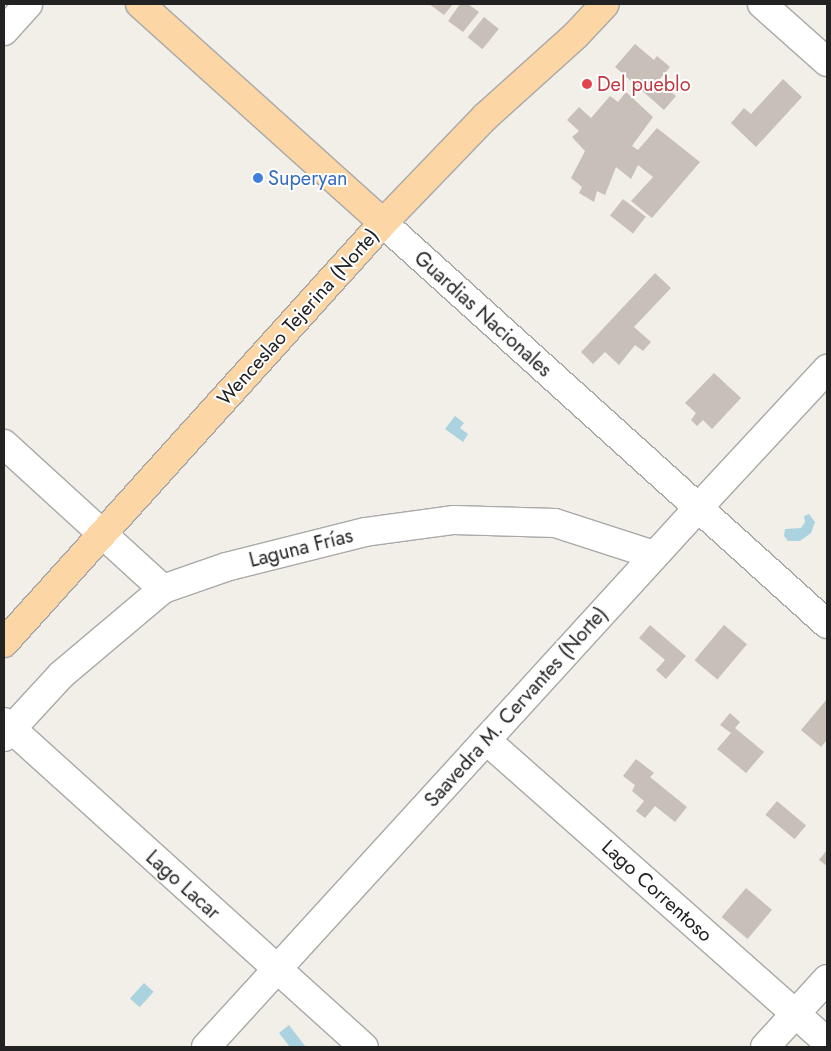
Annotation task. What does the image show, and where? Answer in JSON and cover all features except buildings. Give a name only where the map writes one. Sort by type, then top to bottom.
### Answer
[{"type":"main road","name":"Guardias Nacionales","points":[[140,4],[383,223]]},
{"type":"main road","name":"Wenceslao Tejerina (Norte)","points":[[4,643],[383,223],[485,117],[576,35],[605,4]]},
{"type":"street","points":[[4,31],[28,4]]},
{"type":"street","points":[[762,4],[827,62]]},
{"type":"street","name":"Guardias Nacionales","points":[[383,223],[827,624]]},
{"type":"street","name":"Saavedra M. Cervantes (Norte)","points":[[206,1047],[827,369]]},
{"type":"street","points":[[4,444],[163,589]]},
{"type":"street","name":"Laguna Frías","points":[[6,729],[61,675],[163,589],[226,567],[365,532],[454,520],[555,523],[654,556]]},
{"type":"street","name":"Lago Lacar","points":[[6,729],[364,1047]]},
{"type":"street","name":"Lago Correntoso","points":[[486,740],[827,1042]]},
{"type":"street","points":[[765,1047],[827,979]]},
{"type":"water","points":[[455,416],[464,423],[460,428],[468,434],[463,442],[445,429]]},
{"type":"water","points":[[809,514],[815,522],[811,533],[800,541],[788,541],[784,536],[785,529],[801,528],[805,522],[804,516]]},
{"type":"water","points":[[144,983],[154,992],[140,1007],[130,999]]},
{"type":"water","points":[[289,1025],[304,1047],[290,1047],[279,1033]]},
{"type":"place","name":"Del pueblo","points":[[587,84]]},
{"type":"place","name":"Superyan","points":[[258,178]]}]
